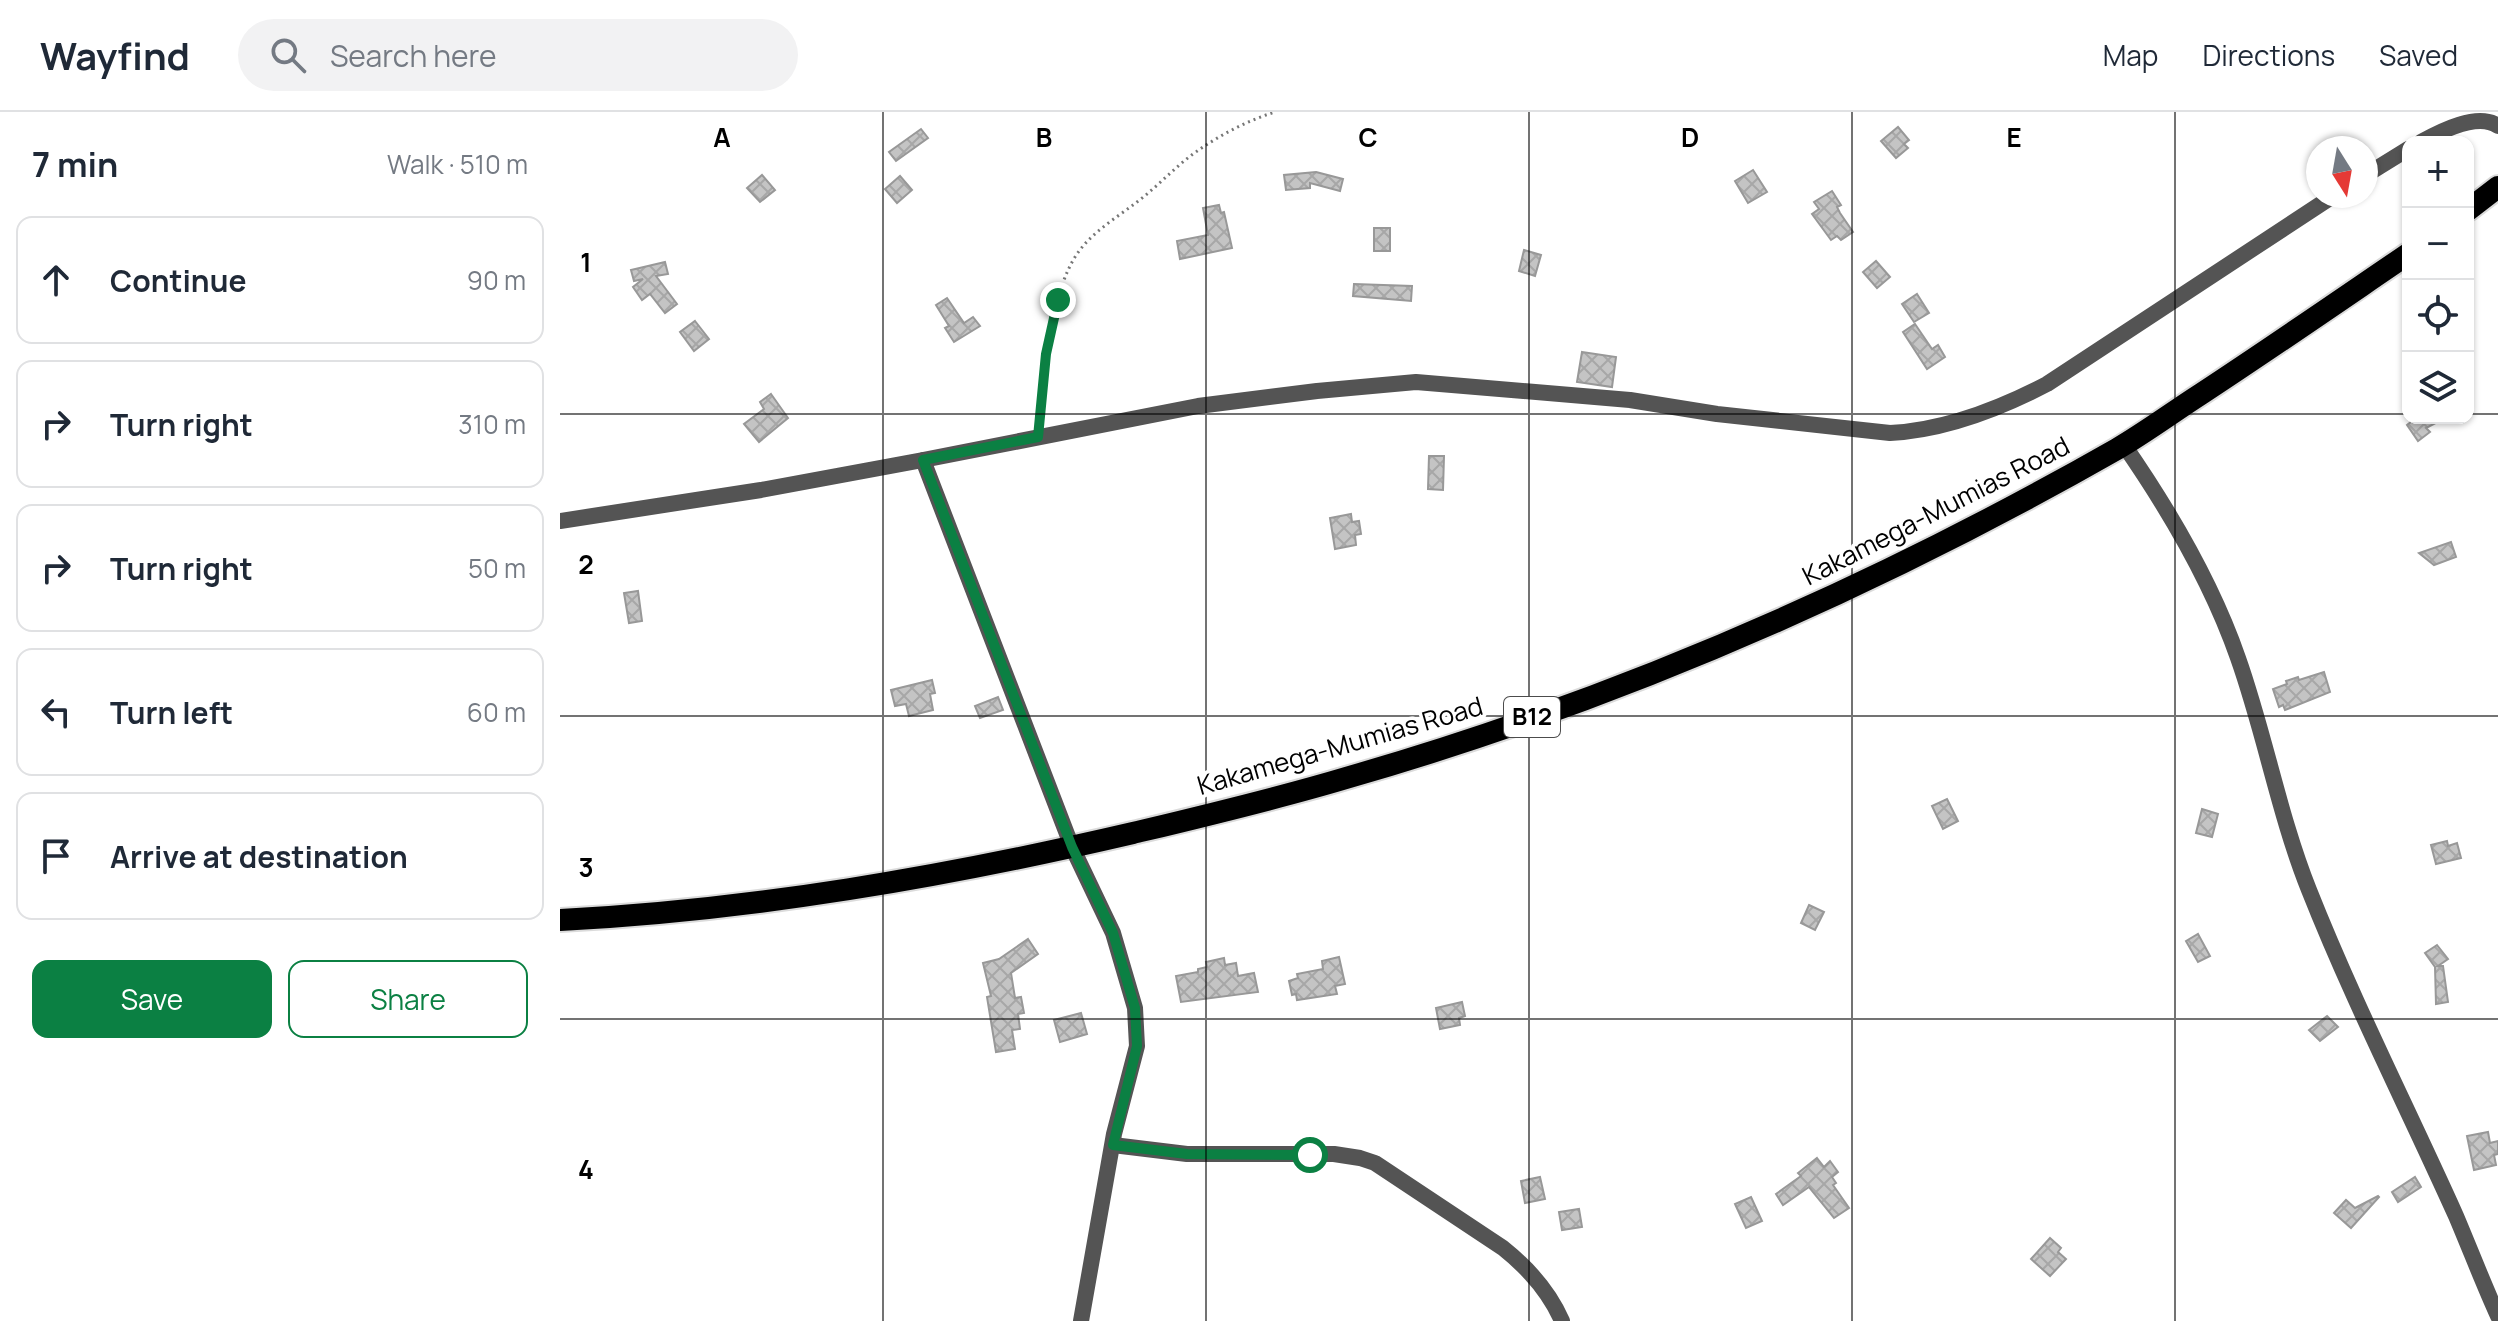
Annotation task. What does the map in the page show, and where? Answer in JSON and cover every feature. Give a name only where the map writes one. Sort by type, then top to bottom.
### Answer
[{"type":"highway","points":[[2471,208],[2498,187]]},
{"type":"highway","name":"Kakamega-Mumias Road","points":[[560,920],[627,916],[898,883],[1072,847],[1349,778],[1559,708],[1669,666],[1871,579],[2028,499],[2124,445],[2402,258]]},
{"type":"street","points":[[2433,136],[2476,119],[2492,119]]},
{"type":"street","points":[[2378,168],[2402,153]]},
{"type":"street","points":[[560,521],[761,490],[1198,406],[1416,382],[1630,400],[1717,414],[1890,433],[1914,432],[2007,405],[2047,384],[2315,208]]},
{"type":"street","points":[[2124,445],[2149,481],[2222,618],[2238,657],[2308,888],[2497,1313]]},
{"type":"street","points":[[923,460],[1072,847],[1113,933],[1135,1008],[1137,1046],[1113,1145],[1081,1321]]},
{"type":"street","points":[[1113,1145],[1210,1155],[1334,1154],[1375,1163],[1522,1263],[1550,1299],[1562,1321]]},
{"type":"path","points":[[1038,437],[1046,354],[1058,300],[1076,255],[1103,226],[1193,154],[1248,121],[1275,112]]},
{"type":"building","points":[[1898,127],[1909,140],[1904,144],[1908,148],[1896,158],[1881,141]]},
{"type":"building","points":[[921,129],[928,138],[896,161],[889,152]]},
{"type":"building","points":[[1753,170],[1767,192],[1748,203],[1735,181]]},
{"type":"building","points":[[1316,172],[1343,179],[1340,191],[1310,183],[1310,188],[1286,190],[1284,175]]},
{"type":"building","points":[[762,175],[775,190],[760,202],[747,188]]},
{"type":"building","points":[[900,176],[912,190],[897,203],[885,189]]},
{"type":"building","points":[[1832,191],[1841,205],[1837,207],[1840,213],[1853,232],[1841,240],[1837,236],[1831,240],[1812,214],[1819,209],[1814,202]]},
{"type":"building","points":[[1219,205],[1221,213],[1224,212],[1232,248],[1180,259],[1177,241],[1208,235],[1203,208]]},
{"type":"building","points":[[1374,228],[1390,228],[1390,251],[1374,251]]},
{"type":"building","points":[[1524,250],[1541,255],[1535,276],[1519,271]]},
{"type":"building","points":[[1876,261],[1890,277],[1877,288],[1863,272]]},
{"type":"building","points":[[665,262],[668,274],[656,276],[677,304],[665,313],[650,294],[642,300],[633,287],[643,279],[634,281],[631,270]]},
{"type":"building","points":[[1354,284],[1412,286],[1411,301],[1353,296]]},
{"type":"building","points":[[1917,294],[1929,313],[1914,322],[1902,304]]},
{"type":"building","points":[[947,298],[964,323],[973,317],[980,326],[954,342],[945,328],[949,326],[936,305]]},
{"type":"building","points":[[695,321],[709,339],[694,351],[680,332]]},
{"type":"building","points":[[1915,324],[1932,349],[1938,345],[1945,357],[1927,369],[1903,332]]},
{"type":"building","points":[[1582,352],[1616,357],[1612,387],[1577,382]]},
{"type":"building","points":[[771,394],[788,418],[759,442],[744,424],[764,409],[760,402]]},
{"type":"building","points":[[2434,424],[2426,428],[2430,432],[2418,441],[2407,425]]},
{"type":"building","points":[[1429,456],[1444,456],[1443,490],[1428,489]]},
{"type":"building","points":[[1351,514],[1352,522],[1359,521],[1361,534],[1355,535],[1356,545],[1335,549],[1330,518]]},
{"type":"building","points":[[2451,542],[2456,557],[2434,565],[2419,553]]},
{"type":"building","points":[[638,591],[642,621],[629,623],[624,593]]},
{"type":"building","points":[[2324,672],[2330,692],[2285,710],[2283,705],[2279,707],[2273,689],[2298,677],[2299,680]]},
{"type":"building","points":[[932,680],[935,693],[930,694],[933,710],[909,716],[906,704],[895,706],[891,690]]},
{"type":"building","points":[[998,697],[1003,710],[980,718],[975,706]]},
{"type":"building","points":[[1947,799],[1958,821],[1943,829],[1932,806]]},
{"type":"building","points":[[2202,809],[2218,814],[2212,837],[2196,833]]},
{"type":"building","points":[[2447,841],[2448,846],[2457,843],[2461,858],[2436,864],[2431,845]]},
{"type":"building","points":[[1809,905],[1824,912],[1815,930],[1801,923]]},
{"type":"building","points":[[2198,934],[2210,956],[2198,962],[2186,941]]},
{"type":"building","points":[[1028,939],[1038,954],[1011,973],[1015,998],[1021,997],[1024,1013],[1018,1014],[1020,1029],[1012,1030],[1015,1049],[996,1052],[987,997],[991,996],[983,963],[999,959]]},
{"type":"building","points":[[2437,945],[2448,959],[2438,966],[2443,966],[2448,1002],[2436,1004],[2435,967],[2425,953]]},
{"type":"building","points":[[1339,957],[1345,984],[1335,986],[1337,994],[1297,1000],[1296,994],[1292,995],[1289,981],[1298,978],[1297,974],[1323,969],[1322,961]]},
{"type":"building","points":[[1224,958],[1225,965],[1236,963],[1238,976],[1254,973],[1258,992],[1181,1002],[1176,976],[1198,972],[1198,969],[1207,967],[1206,962]]},
{"type":"building","points":[[1462,1002],[1465,1016],[1459,1018],[1460,1025],[1440,1029],[1436,1008]]},
{"type":"building","points":[[1081,1013],[1087,1034],[1060,1042],[1054,1020]]},
{"type":"building","points":[[2327,1016],[2338,1027],[2320,1041],[2309,1030]]},
{"type":"building","points":[[2488,1132],[2490,1143],[2498,1141],[2498,1154],[2494,1155],[2496,1165],[2474,1170],[2467,1136]]},
{"type":"building","points":[[1817,1158],[1824,1167],[1830,1161],[1838,1172],[1832,1177],[1836,1183],[1833,1185],[1849,1208],[1834,1218],[1809,1187],[1783,1205],[1776,1194],[1801,1176],[1798,1173]]},
{"type":"building","points":[[1540,1177],[1545,1199],[1525,1203],[1521,1181]]},
{"type":"building","points":[[2415,1177],[2421,1187],[2398,1202],[2392,1192]]},
{"type":"building","points":[[2378,1196],[2351,1228],[2334,1213],[2346,1200],[2355,1208]]},
{"type":"building","points":[[1751,1197],[1762,1221],[1746,1228],[1735,1204]]},
{"type":"building","points":[[1579,1209],[1582,1227],[1562,1230],[1559,1212]]},
{"type":"building","points":[[2050,1238],[2061,1248],[2058,1252],[2066,1259],[2050,1276],[2031,1259]]},
{"type":"route","points":[[1058,300],[1046,354],[1038,437],[923,460],[1072,847],[1113,933],[1135,1008],[1137,1046],[1113,1145],[1222,1156],[1310,1155]]}]
